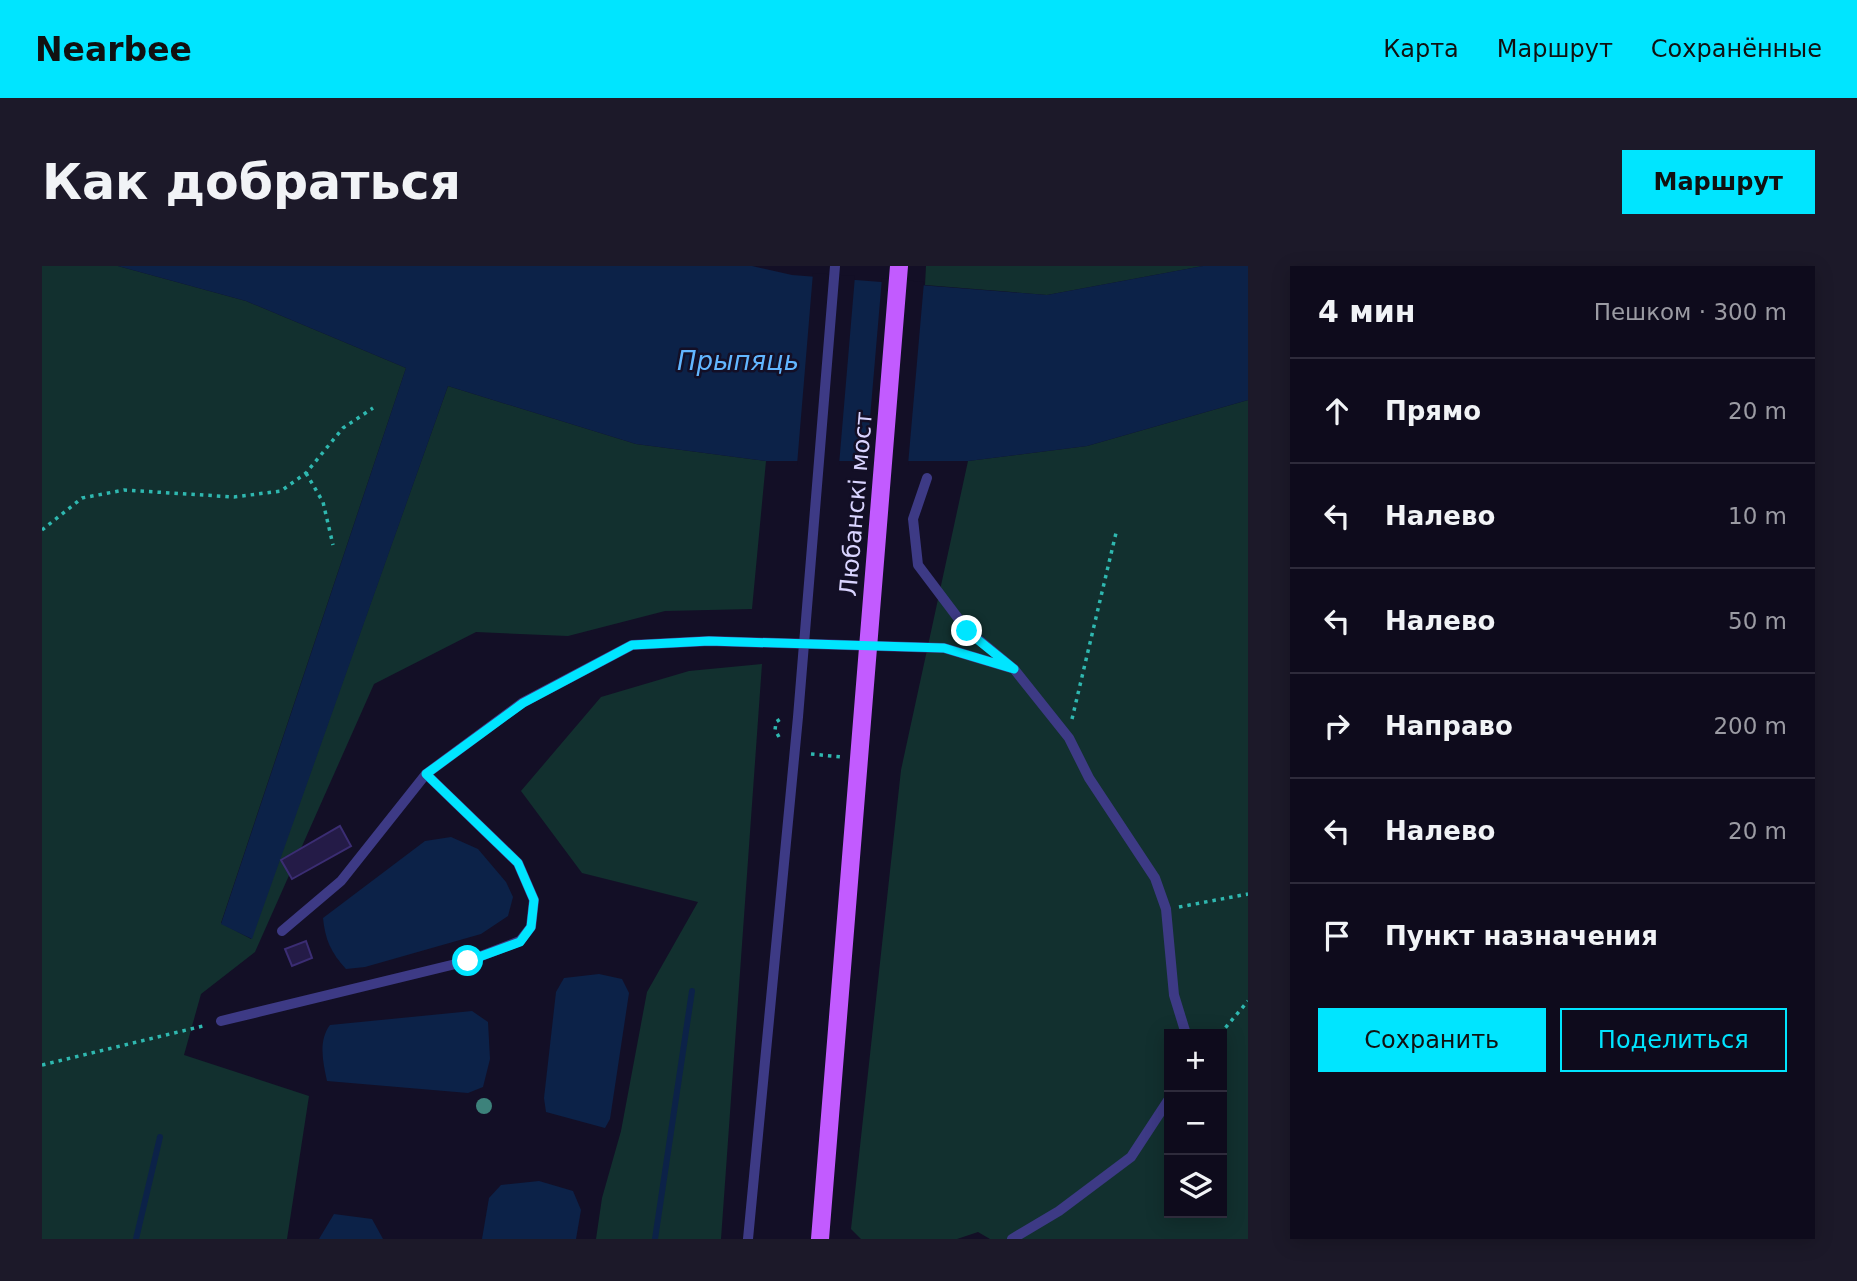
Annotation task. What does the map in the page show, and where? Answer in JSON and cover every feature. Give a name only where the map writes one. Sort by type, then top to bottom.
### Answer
[{"type":"main road","name":"Любанскі мост","points":[[820,1239],[855,751],[900,266]]},
{"type":"lane","points":[[748,1239],[799,717],[835,266]]},
{"type":"lane","points":[[927,478],[913,519],[918,565],[967,631],[1014,669],[1069,738],[1089,778],[1155,878],[1166,909],[1174,995],[1184,1029]]},
{"type":"lane","points":[[282,931],[341,881],[426,774],[523,703],[632,645],[709,641],[944,648],[1014,669]]},
{"type":"lane","points":[[221,1021],[468,961],[520,942],[531,927],[534,900],[518,863],[426,774]]},
{"type":"lane","points":[[1012,1239],[1059,1211],[1131,1157],[1164,1107]]},
{"type":"path","points":[[42,530],[82,498],[124,490],[234,497],[281,491],[306,473],[343,428],[373,408]]},
{"type":"path","points":[[306,473],[323,502],[333,545]]},
{"type":"path","points":[[1069,738],[1115,533]]},
{"type":"path","points":[[795,752],[855,751]]},
{"type":"path","points":[[1166,909],[1248,894]]},
{"type":"path","points":[[1224,1029],[1248,1001]]},
{"type":"path","points":[[42,1065],[221,1021]]},
{"type":"green space","points":[[42,266],[118,266],[246,301],[406,368],[221,923],[251,939],[448,386],[636,444],[766,461],[752,609],[665,611],[568,636],[476,632],[374,684],[255,952],[201,994],[184,1055],[309,1096],[287,1239],[42,1239]]},
{"type":"green space","points":[[926,266],[1203,266],[1047,295],[925,285]]},
{"type":"green space","points":[[1248,400],[1248,1239],[990,1239],[978,1232],[957,1239],[861,1239],[851,1229],[901,770],[968,461],[1087,446]]},
{"type":"green space","points":[[762,664],[721,1239],[596,1239],[602,1198],[621,1131],[647,992],[698,902],[582,873],[521,791],[601,697],[689,671]]},
{"type":"water","name":"Прыпяць","points":[[118,266],[752,266],[792,275],[1047,295],[1203,266],[1248,266],[1248,400],[1087,446],[968,461],[766,461],[636,444],[448,386],[252,939],[221,924],[406,368],[246,301]]},
{"type":"water","points":[[451,837],[478,849],[506,882],[513,897],[508,916],[481,934],[365,967],[346,969],[330,945],[323,918],[425,841]]},
{"type":"water","points":[[599,974],[622,979],[629,993],[610,1119],[605,1128],[546,1112],[544,1098],[556,992],[564,978]]},
{"type":"water","points":[[472,1011],[488,1022],[490,1059],[483,1087],[468,1093],[327,1081],[323,1045],[330,1025]]},
{"type":"water","points":[[539,1181],[573,1191],[581,1210],[576,1239],[482,1239],[489,1198],[501,1185]]},
{"type":"water","points":[[334,1214],[372,1219],[383,1239],[319,1239]]},
{"type":"pier","points":[[813,273],[855,276],[839,465],[797,465]]},
{"type":"pier","points":[[882,278],[924,282],[908,465],[866,465]]},
{"type":"building","points":[[340,826],[351,846],[292,879],[281,860]]},
{"type":"building","points":[[306,941],[312,958],[292,966],[285,949]]},
{"type":"waterway","points":[[655,1239],[692,991]]},
{"type":"waterway","points":[[136,1239],[160,1137]]},
{"type":"route","points":[[468,961],[520,942],[531,927],[534,900],[518,863],[426,774],[523,703],[575,672],[632,645],[709,641],[944,648],[1014,669],[967,631]]}]
